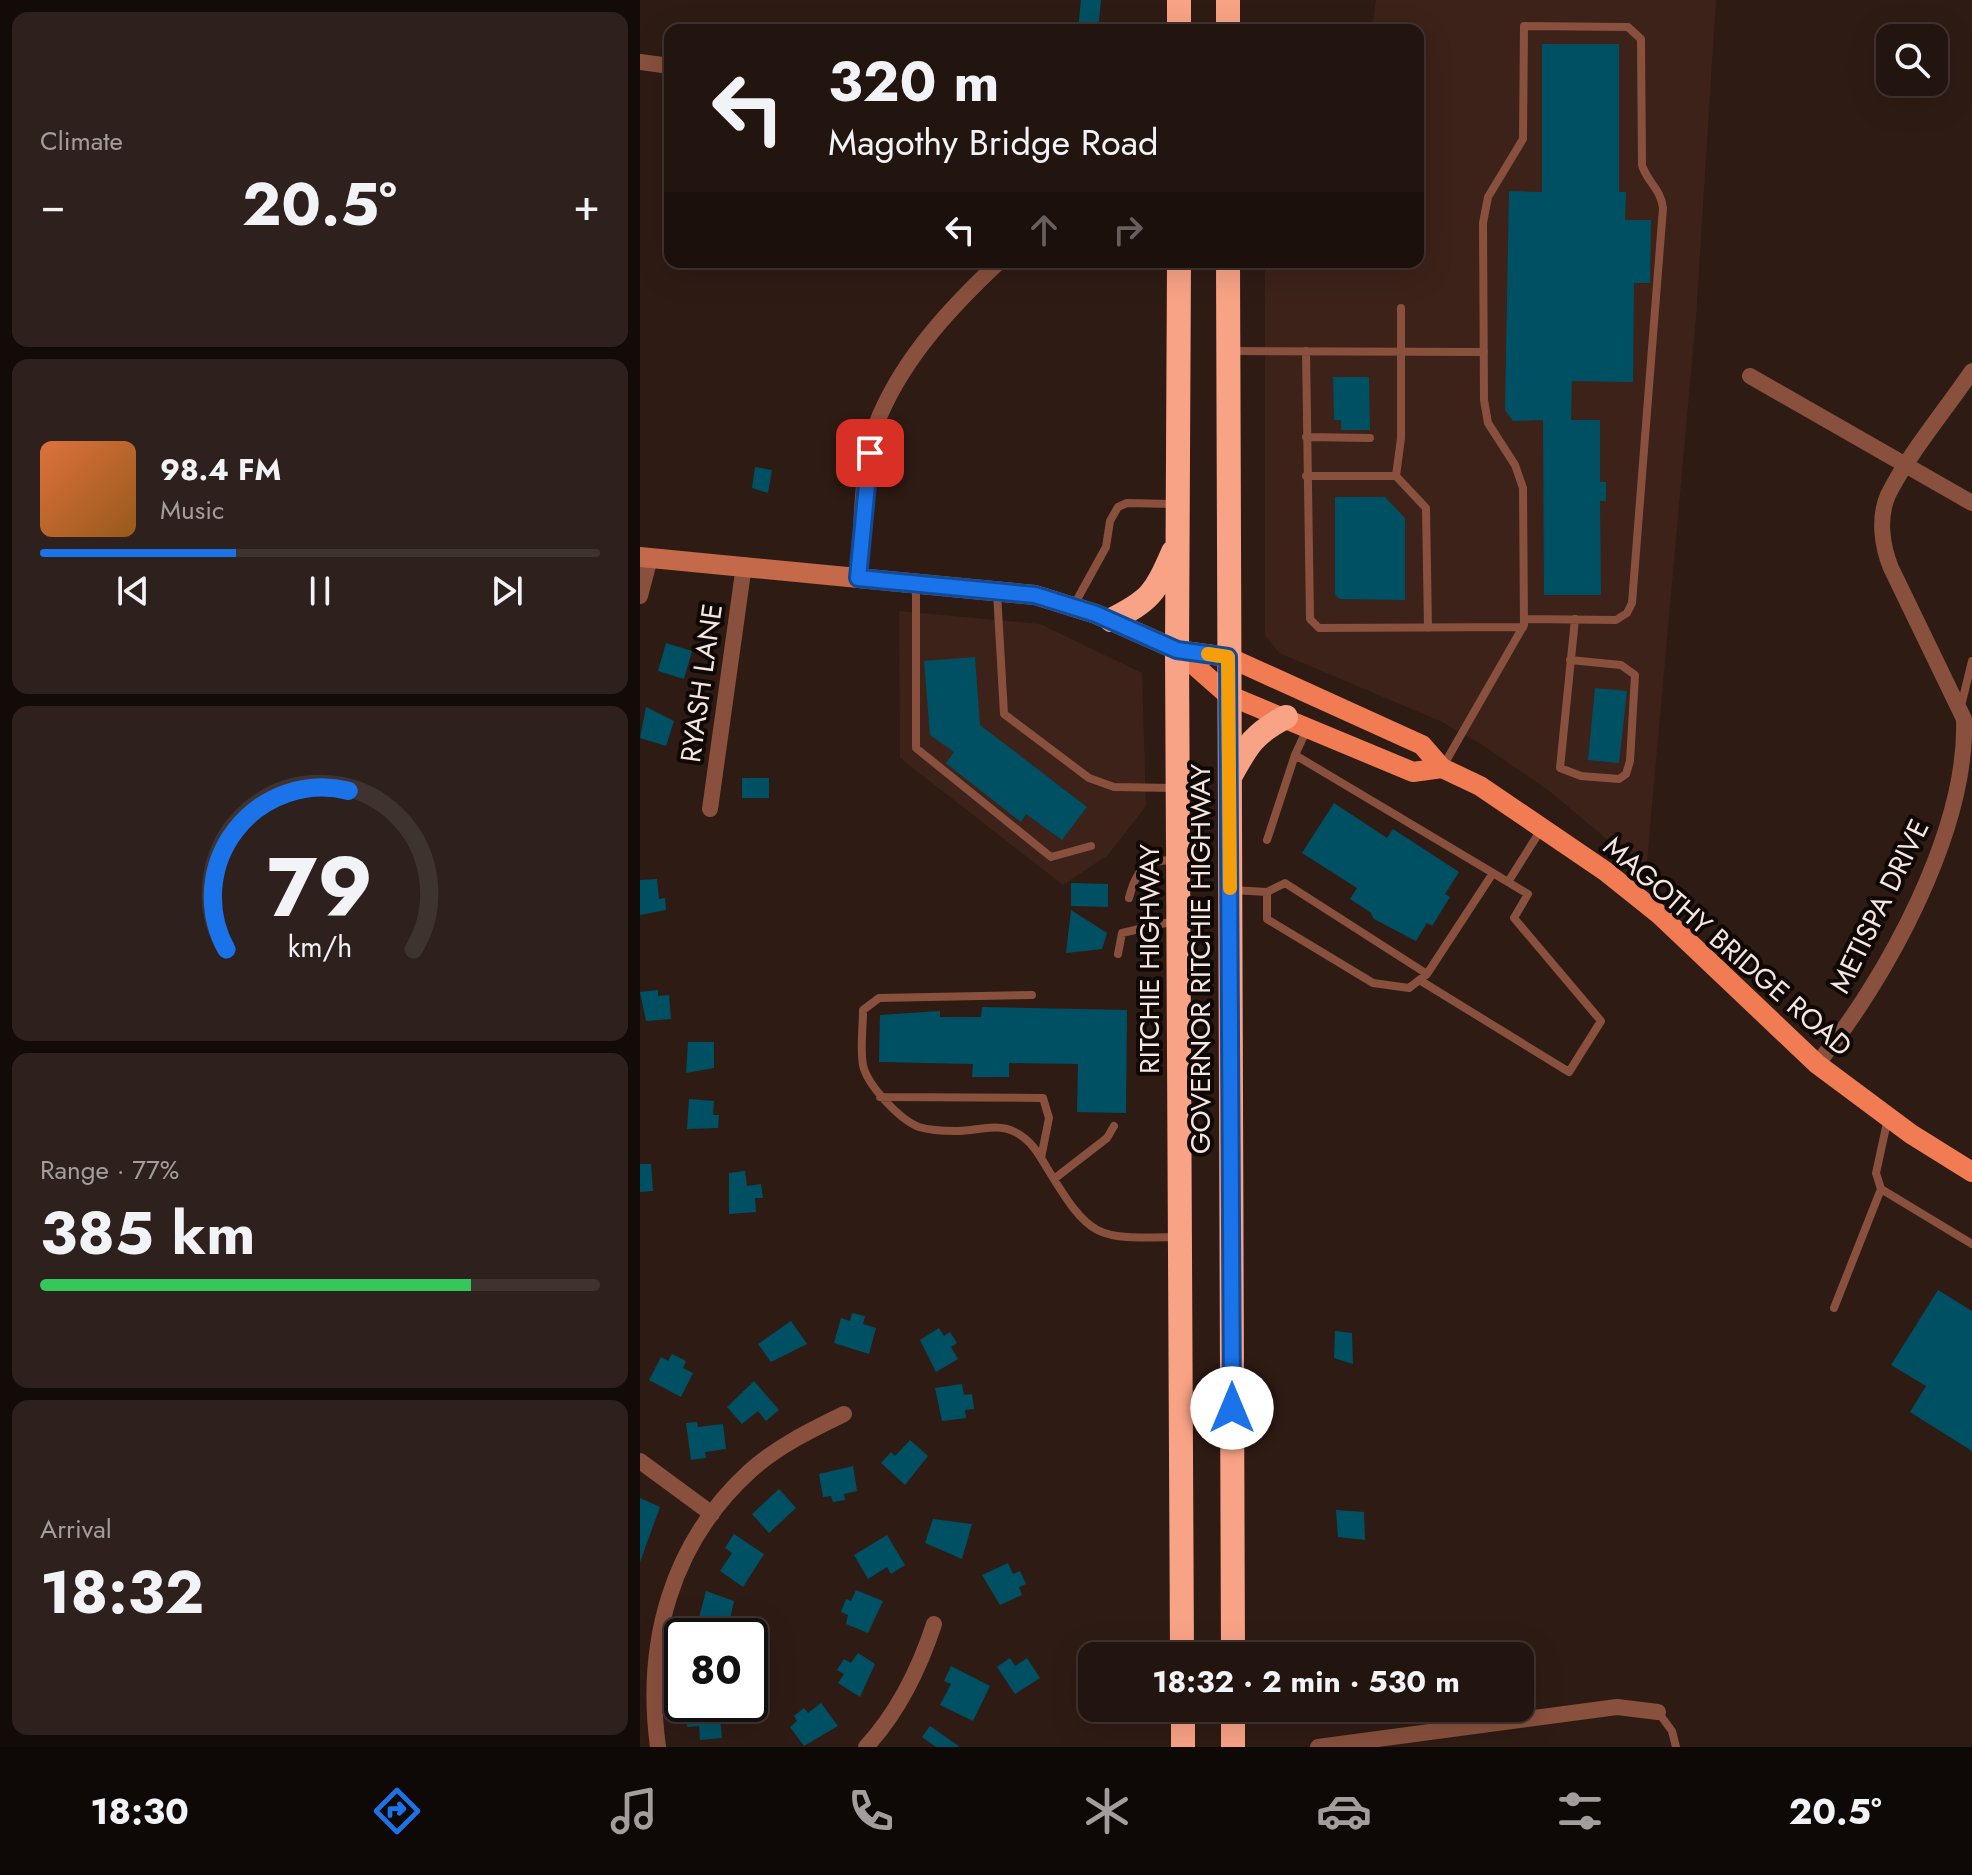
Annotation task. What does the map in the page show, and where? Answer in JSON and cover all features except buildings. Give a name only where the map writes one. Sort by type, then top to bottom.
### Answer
[{"type":"highway","points":[[1179,0],[1179,24]]},
{"type":"highway","points":[[1228,0],[1228,24]]},
{"type":"highway","name":"RITCHIE HIGHWAY","points":[[1179,268],[1177,650],[1182,1642]]},
{"type":"highway","name":"GOVERNOR RITCHIE HIGHWAY","points":[[1228,268],[1233,1642]]},
{"type":"highway","points":[[1111,620],[1144,604],[1160,582],[1178,538]]},
{"type":"highway","points":[[1229,779],[1248,745],[1262,729],[1297,722]]},
{"type":"highway","points":[[1183,1722],[1183,1747]]},
{"type":"highway","points":[[1233,1722],[1233,1747]]},
{"type":"main road","name":"MAGOTHY BRIDGE ROAD","points":[[1177,650],[1228,657],[1422,745],[1442,768],[1480,786],[1543,827],[1660,915],[1817,1064],[1888,1117],[1972,1172]]},
{"type":"main road","name":"MAGOTHY BRIDGE ROAD","points":[[1177,650],[1228,695],[1413,772],[1442,768]]},
{"type":"street","points":[[640,62],[664,65]]},
{"type":"street","points":[[858,578],[869,461],[879,416],[905,370],[951,307],[993,268]]},
{"type":"street","name":"METISPA DRIVE","points":[[1817,1064],[1847,1026],[1892,951],[1936,857],[1962,764],[1965,740],[1960,707],[1884,549],[1884,510],[1888,495],[1972,371]]},
{"type":"street","points":[[1750,376],[1972,503]]},
{"type":"street","points":[[640,596],[645,557],[997,590],[1035,595],[1074,606],[1177,650]]},
{"type":"street","name":"RYASH LANE","points":[[710,809],[744,565]]},
{"type":"street","points":[[658,1747],[654,1654],[673,1580],[712,1514],[750,1471],[772,1454],[844,1414]]},
{"type":"street","points":[[640,1461],[712,1514]]},
{"type":"street","points":[[866,1747],[901,1700],[921,1662],[934,1624]]},
{"type":"street","points":[[1322,1747],[1412,1740],[1617,1707],[1658,1712]]},
{"type":"lane","points":[[1306,351],[1310,619],[1319,628],[1428,628],[1524,623],[1575,619],[1616,620],[1627,613],[1632,603],[1663,208],[1660,192],[1648,179],[1642,165],[1641,48],[1634,29],[1524,26],[1523,139],[1494,185],[1484,210],[1484,352],[1488,423],[1515,465],[1523,488],[1524,623],[1442,768]]},
{"type":"lane","points":[[1396,476],[1401,438],[1401,308]]},
{"type":"lane","points":[[1228,351],[1484,352]]},
{"type":"lane","points":[[1306,437],[1370,438]]},
{"type":"lane","points":[[1387,438],[1401,438]]},
{"type":"lane","points":[[1306,476],[1396,476],[1426,508],[1428,628]]},
{"type":"lane","points":[[1074,606],[1106,547],[1110,521],[1118,507],[1127,503],[1178,504]]},
{"type":"lane","points":[[917,583],[916,748],[1051,857],[1091,846]]},
{"type":"lane","points":[[997,590],[1004,714],[1089,778],[1114,787],[1179,788]]},
{"type":"lane","points":[[1570,660],[1621,665],[1635,675],[1630,761],[1626,774],[1619,779],[1581,776],[1560,768],[1570,660],[1575,619]]},
{"type":"lane","points":[[1960,707],[1972,661]]},
{"type":"lane","points":[[1267,840],[1295,755],[1297,722]]},
{"type":"lane","points":[[1230,890],[1267,892],[1285,883],[1569,1072],[1601,1021],[1514,918],[1528,894],[1295,755]]},
{"type":"lane","points":[[1508,882],[1543,827]]},
{"type":"lane","points":[[1129,898],[1134,877],[1145,865],[1155,860],[1179,860]]},
{"type":"lane","points":[[1267,892],[1267,919],[1373,983],[1409,988],[1424,978],[1493,873]]},
{"type":"lane","points":[[1118,954],[1122,933],[1141,926],[1179,920]]},
{"type":"lane","points":[[1032,995],[879,998],[863,1010],[863,1065],[868,1082],[880,1097],[917,1126],[957,1131],[991,1127],[1014,1131],[1029,1141],[1072,1208],[1092,1230],[1117,1239],[1179,1237]]},
{"type":"lane","points":[[880,1097],[1043,1098],[1049,1118],[1041,1158]]},
{"type":"lane","points":[[1834,1308],[1881,1189],[1876,1173],[1888,1117]]},
{"type":"lane","points":[[1054,1179],[1107,1138],[1114,1126]]},
{"type":"lane","points":[[1881,1189],[1972,1244]]},
{"type":"lane","points":[[1658,1712],[1672,1731],[1676,1747]]},
{"type":"shaded area","points":[[1376,0],[1716,0],[1696,317],[1646,872],[1548,790],[1481,744],[1440,721],[1279,653],[1265,635],[1265,268],[1424,268],[1424,24],[1373,24]]},
{"type":"shaded area","points":[[899,611],[1040,624],[1142,673],[1146,806],[1108,855],[1063,885],[900,758]]},
{"type":"slow traffic","points":[[1208,654],[1228,657],[1230,888]]},
{"type":"route","points":[[870,453],[858,578],[1035,595],[1096,614],[1177,650],[1228,657],[1232,1408]]}]
